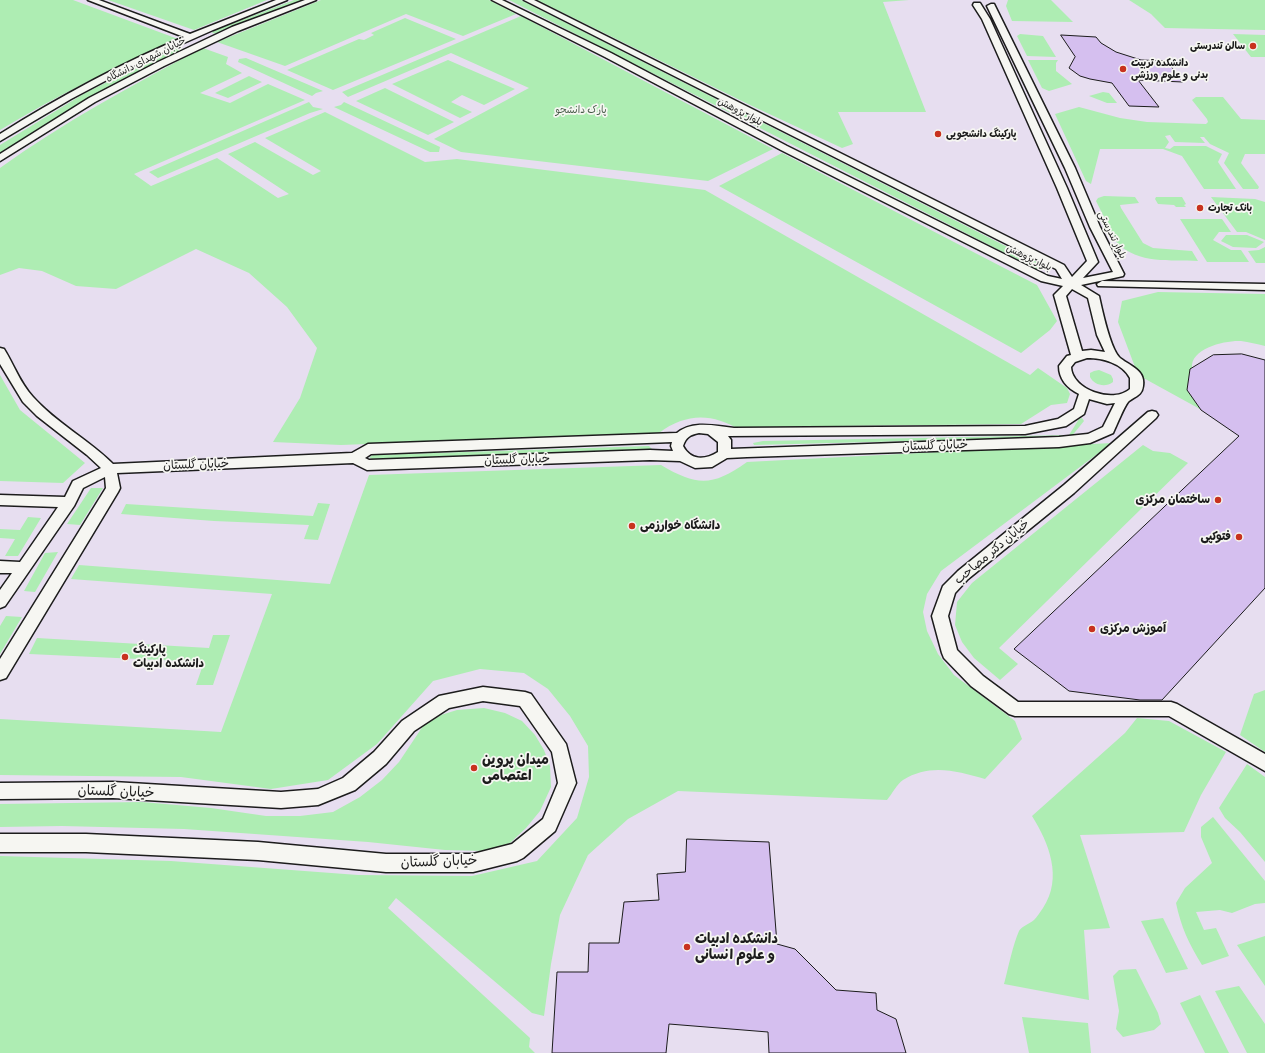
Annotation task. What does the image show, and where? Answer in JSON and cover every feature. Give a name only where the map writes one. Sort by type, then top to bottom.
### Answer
[{"type":"lane","points":[[92,0],[191,37]]},
{"type":"lane","name":"خیابان شهدای دانشگاه","points":[[0,138],[79,90],[225,22],[283,0]]},
{"type":"lane","name":"خیابان شهدای دانشگاه","points":[[0,158],[92,100],[161,64],[235,29],[312,0]]},
{"type":"lane","name":"بلوار پژوهش","points":[[496,0],[608,55],[784,148],[1045,279],[1070,284]]},
{"type":"lane","name":"بلوار پژوهش","points":[[528,0],[1060,267],[1070,284]]},
{"type":"lane","points":[[974,3],[992,33],[1062,188],[1093,262],[1060,295],[1077,355]]},
{"type":"lane","name":"بلوار تندرستی","points":[[974,3],[995,4],[1045,121],[1070,168],[1095,227],[1119,274],[1070,284]]},
{"type":"lane","points":[[1070,284],[1265,287]]},
{"type":"lane","points":[[1070,284],[1093,296],[1103,335],[1115,360]]},
{"type":"lane","points":[[0,352],[11,374],[31,404],[99,457],[110,469],[113,488],[62,568],[0,673]]},
{"type":"lane","points":[[1096,354],[1115,360],[1131,370],[1136,377],[1136,390],[1124,398],[1105,400],[1085,393],[1072,385],[1065,375],[1064,369],[1066,363],[1070,358],[1077,355],[1096,354]]},
{"type":"lane","name":"خیابان گلستان","points":[[711,430],[734,432],[1025,430],[1062,423],[1080,411],[1085,393]]},
{"type":"lane","name":"خیابان گلستان","points":[[724,454],[1059,442],[1090,438],[1108,430],[1124,398]]},
{"type":"lane","name":"خیابان دکتر مصاحب","points":[[1152,415],[1069,489],[963,575],[948,590],[940,616],[950,653],[977,681],[1015,709],[1171,709],[1265,763]]},
{"type":"lane","points":[[699,429],[711,430],[724,440],[724,454],[712,462],[701,463],[696,463],[682,456],[677,446],[680,437],[688,431],[699,429]]},
{"type":"lane","name":"خیابان گلستان","points":[[0,602],[22,568],[69,502],[78,485],[110,469],[355,458],[368,449],[680,437]]},
{"type":"lane","name":"خیابان گلستان","points":[[355,458],[367,465],[650,455],[682,456]]},
{"type":"lane","points":[[0,500],[69,502]]},
{"type":"lane","points":[[0,567],[22,568]]},
{"type":"lane","name":"خیابان گلستان","points":[[0,791],[113,790],[281,800],[318,797],[350,784],[380,758],[408,726],[445,701],[483,694],[525,699],[560,749],[567,783],[549,825],[517,852],[473,863],[386,863],[258,851],[86,843],[0,843]]},
{"type":"shaded area","name":"دانشگاه خوارزمی","points":[[0,0],[1265,0],[1265,1053],[0,1053]]},
{"type":"green space","points":[[0,0],[73,0],[178,39],[88,82],[0,130]]},
{"type":"green space","points":[[108,0],[267,0],[194,30]]},
{"type":"green space","points":[[294,0],[305,0],[218,34],[212,33],[213,31]]},
{"type":"green space","points":[[321,0],[489,0],[516,14],[463,36],[406,14],[285,66],[217,42]]},
{"type":"green space","points":[[509,0],[521,0],[1041,264],[1044,269],[1036,269]]},
{"type":"green space","points":[[537,0],[909,0],[883,2],[926,112],[838,112],[853,144],[842,148],[750,105]]},
{"type":"green space","points":[[1008,0],[1051,0],[1073,22],[1012,21],[1006,6]]},
{"type":"green space","points":[[1129,0],[1265,0],[1265,30],[1165,28],[1151,14]]},
{"type":"green space","name":"پارک دانشجو","points":[[521,16],[773,149],[708,181],[461,152],[434,139],[529,88],[451,53],[348,97],[342,92]]},
{"type":"green space","points":[[405,18],[456,39],[333,90],[287,70],[359,39],[364,40],[374,35],[371,33]]},
{"type":"green space","points":[[1020,34],[1043,36],[1056,57],[1027,56],[1017,36]]},
{"type":"green space","name":"سالن تندرستی","points":[[1233,34],[1265,35],[1265,57],[1251,57]]},
{"type":"green space","points":[[176,48],[181,49],[182,51],[87,99],[0,153],[0,145],[85,93]]},
{"type":"green space","points":[[203,48],[228,57],[226,64],[242,73],[200,93],[230,103],[268,84],[305,100],[134,174],[151,186],[217,158],[278,198],[289,194],[228,154],[255,142],[313,175],[321,171],[265,138],[325,112],[425,162],[457,159],[705,190],[1030,375],[1038,368],[1067,388],[1070,394],[1067,403],[1051,405],[1021,424],[835,426],[740,430],[719,420],[699,418],[679,422],[669,426],[659,433],[341,445],[273,442],[300,398],[317,348],[287,307],[249,273],[196,249],[116,289],[76,286],[42,271],[19,268],[0,275],[0,168],[74,119],[151,75]]},
{"type":"green space","points":[[246,58],[323,91],[312,96],[238,62],[239,59]]},
{"type":"green space","points":[[448,60],[515,89],[484,105],[462,95],[451,102],[472,112],[460,118],[392,84]]},
{"type":"green space","points":[[1028,60],[1058,60],[1056,63],[1056,71],[1072,84],[1049,91],[1042,88]]},
{"type":"green space","points":[[249,76],[262,82],[228,98],[215,93]]},
{"type":"green space","points":[[385,88],[454,122],[428,135],[356,101]]},
{"type":"green space","points":[[1103,92],[1109,93],[1117,103],[1107,103],[1089,96]]},
{"type":"green space","points":[[1196,97],[1223,97],[1241,119],[1265,120],[1265,154],[1245,154],[1241,163],[1259,187],[1258,189],[1243,189],[1224,163],[1229,153],[1210,144],[1204,137],[1200,137],[1205,143],[1175,142],[1170,135],[1165,136],[1169,142],[1165,148],[1170,149],[1174,146],[1206,146],[1222,154],[1218,162],[1236,189],[1204,189],[1182,156],[1163,149],[1100,149],[1091,184],[1086,181],[1055,114],[1079,107],[1120,118],[1147,122],[1206,124],[1208,122],[1207,119],[1192,100]]},
{"type":"green space","points":[[309,102],[313,107],[323,109],[310,113],[158,178],[149,172]]},
{"type":"green space","points":[[344,102],[440,147],[439,152],[430,152],[334,107],[341,105]]},
{"type":"green space","points":[[782,153],[1037,285],[1057,321],[1050,330],[1021,353],[719,186]]},
{"type":"green space","points":[[1104,196],[1135,197],[1139,203],[1120,205],[1143,243],[1153,248],[1192,251],[1198,261],[1155,260],[1135,255],[1125,250],[1117,243],[1096,201],[1098,198]]},
{"type":"green space","points":[[1156,197],[1182,197],[1186,207],[1158,204],[1155,199]]},
{"type":"green space","points":[[1211,197],[1255,199],[1265,202],[1265,240],[1246,232],[1237,232]]},
{"type":"green space","points":[[1180,219],[1222,219],[1231,232],[1219,232],[1213,240],[1231,250],[1241,250],[1249,262],[1207,262]]},
{"type":"green space","points":[[1226,235],[1247,235],[1264,242],[1256,248],[1233,247],[1221,241]]},
{"type":"green space","points":[[1265,247],[1265,263],[1256,263],[1248,251],[1259,250]]},
{"type":"green space","points":[[1158,292],[1265,294],[1265,346],[1241,341],[1227,342],[1203,350],[1193,361],[1192,368],[1197,382],[1229,425],[1138,375],[1118,322],[1122,301]]},
{"type":"green space","points":[[1099,370],[1111,375],[1113,382],[1107,385],[1100,385],[1094,382],[1090,377],[1090,373]]},
{"type":"green space","points":[[0,375],[20,410],[85,463],[63,483],[0,481]]},
{"type":"green space","points":[[1082,418],[1084,421],[1071,437],[754,445],[753,443],[763,441],[1069,435],[1079,419]]},
{"type":"green space","points":[[1112,443],[941,571],[927,594],[923,612],[927,631],[938,654],[954,675],[1015,721],[1022,739],[985,779],[954,771],[933,770],[923,772],[903,780],[887,800],[678,791],[628,819],[588,855],[560,915],[551,964],[544,1016],[532,1013],[396,898],[388,908],[530,1038],[529,1047],[535,1053],[0,1053],[0,856],[171,861],[358,875],[472,876],[537,861],[577,818],[589,777],[588,746],[570,716],[548,689],[524,673],[480,669],[433,681],[377,744],[328,780],[271,789],[181,777],[0,775],[0,719],[221,732],[272,594],[71,579],[79,565],[330,584],[369,475],[661,465],[685,477],[705,481],[724,476],[747,462]]},
{"type":"green space","points":[[1143,445],[1153,451],[1170,453],[1188,463],[999,648],[1018,664],[1000,680],[974,658],[962,642],[955,625],[957,602],[972,583]]},
{"type":"green space","points":[[649,446],[652,449],[372,459],[369,457],[373,455]]},
{"type":"green space","points":[[91,488],[103,488],[80,525],[67,524]]},
{"type":"green space","points":[[318,503],[330,504],[318,540],[304,539],[309,525],[214,521],[121,514],[126,504],[313,516]]},
{"type":"green space","points":[[28,517],[41,518],[18,556],[5,556],[15,539],[0,538],[0,529],[20,530]]},
{"type":"green space","points":[[58,552],[35,592],[24,591],[45,553]]},
{"type":"green space","points":[[6,616],[22,617],[0,654],[0,626]]},
{"type":"green space","points":[[213,635],[230,635],[213,685],[196,685],[204,662],[29,654],[37,638],[209,648]]},
{"type":"green space","points":[[1265,690],[1265,752],[1240,735],[1254,694]]},
{"type":"green space","points":[[484,708],[505,713],[522,721],[535,735],[544,750],[550,766],[551,787],[540,811],[526,828],[510,843],[487,851],[445,850],[368,842],[184,829],[62,826],[0,827],[0,804],[142,802],[211,808],[266,816],[300,816],[333,812],[360,797],[382,780],[399,762],[423,726],[441,715],[457,710]]},
{"type":"green space","points":[[1137,718],[1169,721],[1226,752],[1201,795],[1184,832],[1080,835],[1110,928],[1084,930],[1089,1000],[1004,984],[1019,931],[1034,920],[1043,908],[1049,897],[1052,885],[1053,873],[1048,849],[1032,816],[1125,733]]},
{"type":"green space","points":[[1247,764],[1265,777],[1265,862],[1240,832],[1225,818],[1219,808]]},
{"type":"green space","points":[[1213,817],[1265,881],[1265,903],[1255,904],[1232,913],[1220,910],[1196,912],[1204,930],[1216,928],[1229,956],[1202,965],[1186,935],[1180,920],[1176,903],[1185,888],[1212,863],[1201,837],[1201,827]]},
{"type":"green space","points":[[1163,918],[1188,969],[1166,973],[1141,921]]},
{"type":"green space","points":[[1265,936],[1265,986],[1237,945]]},
{"type":"green space","points":[[1136,969],[1158,1013],[1161,1024],[1154,1030],[1123,1037],[1116,1029],[1119,1011],[1113,976],[1119,970]]},
{"type":"green space","points":[[1239,986],[1265,1024],[1265,1053],[1247,1053],[1215,991]]},
{"type":"green space","points":[[1200,995],[1229,1053],[1205,1053],[1180,1003]]},
{"type":"green space","points":[[1022,1017],[1088,1023],[1091,1053],[1029,1053]]},
{"type":"building","name":"دانشکده تربیت بدنی و علوم ورزشی","points":[[1061,35],[1096,37],[1101,43],[1116,52],[1141,60],[1167,61],[1183,82],[1138,80],[1159,107],[1129,106],[1112,83],[1080,76],[1069,68],[1075,57]]},
{"type":"building","name":"ساختمان مرکزی","points":[[1242,354],[1265,360],[1265,588],[1162,700],[1140,700],[1069,691],[1014,649],[1239,436],[1201,410],[1187,390],[1190,369],[1213,355]]},
{"type":"building","name":"دانشکده ادبیات و علوم انسانی","points":[[687,839],[769,842],[777,944],[795,949],[836,990],[876,993],[877,1010],[896,1019],[906,1053],[769,1053],[768,1032],[669,1024],[666,1053],[552,1053],[557,972],[588,972],[589,943],[619,943],[624,902],[659,900],[657,874],[685,872]]},
{"type":"place","name":"سالن تندرستی","points":[[1253,46]]},
{"type":"place","name":"دانشکده تربیت بدنی و علوم ورزشی","points":[[1123,69]]},
{"type":"place","name":"پارکینگ دانشجویی","points":[[938,134]]},
{"type":"place","name":"بانک تجارت","points":[[1200,208]]},
{"type":"place","name":"ساختمان مرکزی","points":[[1218,500]]},
{"type":"place","name":"دانشگاه خوارزمی","points":[[632,526]]},
{"type":"place","name":"فتوکپی","points":[[1239,537]]},
{"type":"place","name":"آموزش مرکزی","points":[[1092,629]]},
{"type":"place","name":"پارکینگ دانشکده ادبیات","points":[[125,657]]},
{"type":"place","name":"میدان پروین اعتصامی","points":[[474,768]]},
{"type":"place","name":"دانشکده ادبیات و علوم انسانی","points":[[687,947]]}]
